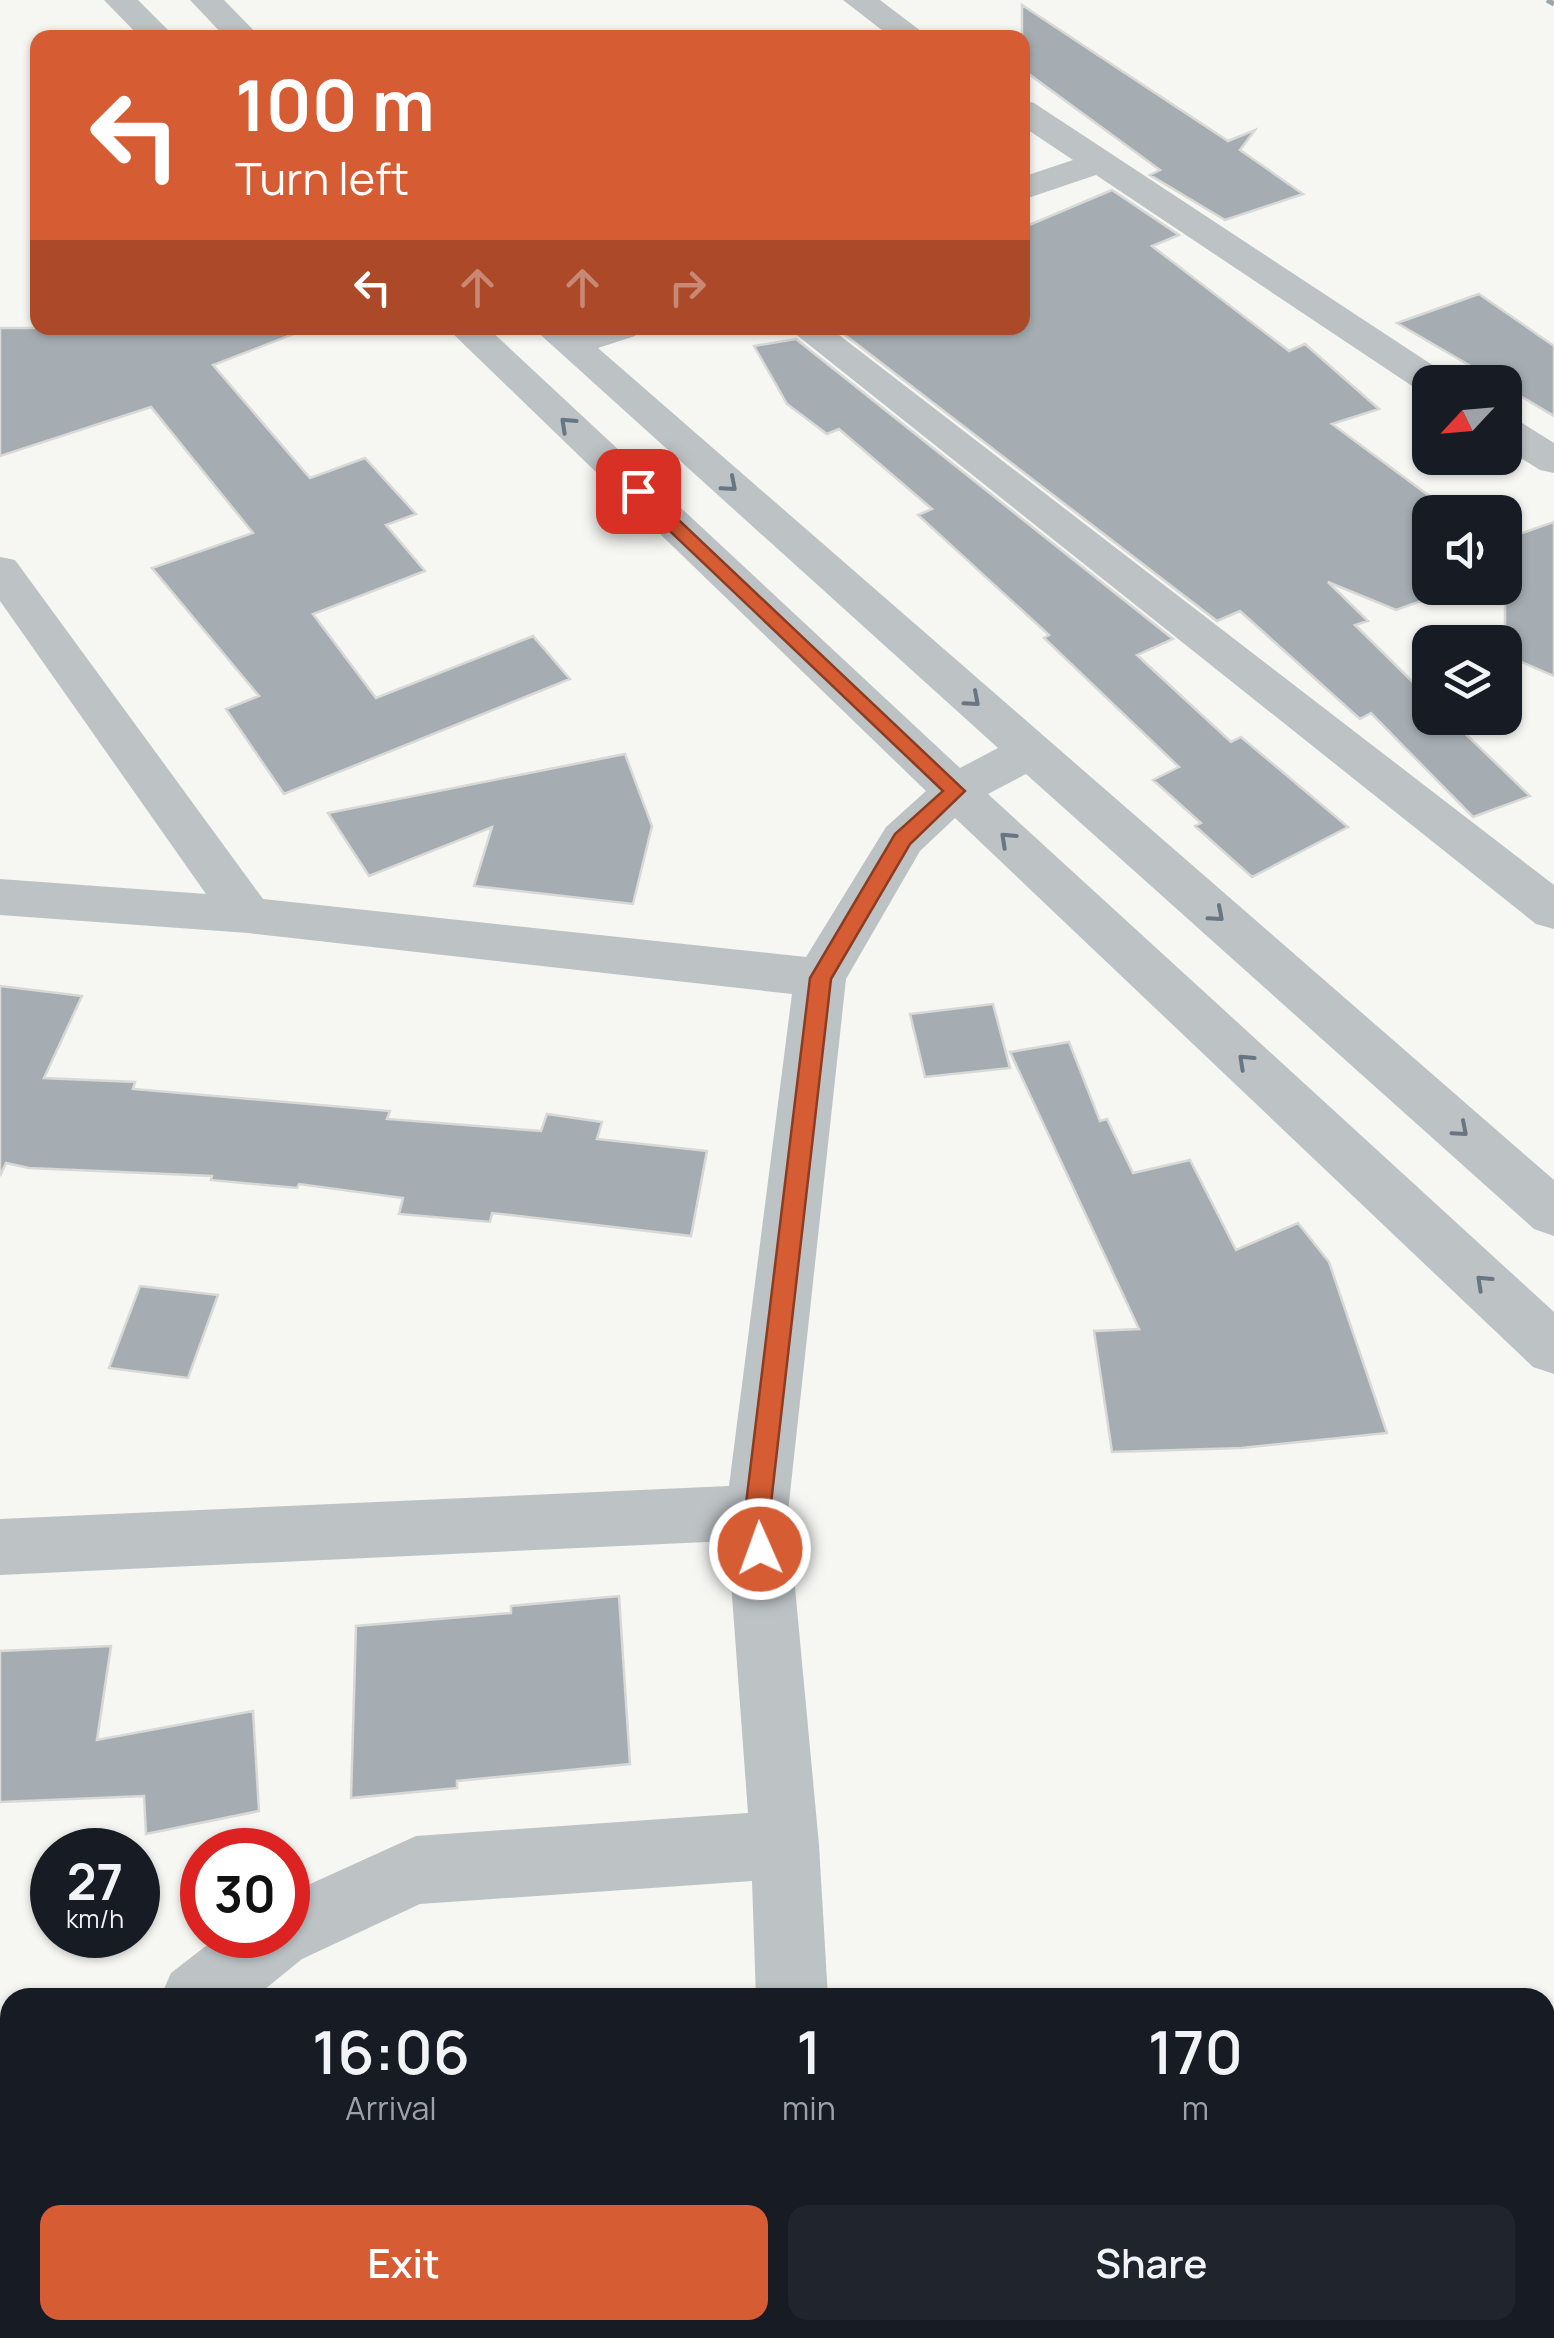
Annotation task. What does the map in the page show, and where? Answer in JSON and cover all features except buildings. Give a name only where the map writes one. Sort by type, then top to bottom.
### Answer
[{"type":"street","points":[[120,0],[152,30]]},
{"type":"street","points":[[206,0],[238,30]]},
{"type":"street","points":[[858,0],[902,30]]},
{"type":"street","points":[[1030,115],[1412,369]]},
{"type":"street","points":[[1030,186],[1100,162]]},
{"type":"street","points":[[473,335],[1554,1349]]},
{"type":"street","points":[[816,335],[1554,911]]},
{"type":"street","points":[[562,336],[1554,1212]]},
{"type":"street","points":[[1522,441],[1554,461]]},
{"type":"street","points":[[0,570],[248,914]]},
{"type":"street","points":[[792,1988],[785,1844],[758,1512],[820,978],[902,839],[955,791],[1031,751]]},
{"type":"street","points":[[0,896],[248,914],[820,978]]},
{"type":"street","points":[[0,1548],[758,1512]]},
{"type":"street","points":[[310,1920],[416,1870],[785,1844]]},
{"type":"street","points":[[209,1988],[247,1958]]},
{"type":"railway","points":[[1547,0],[1554,4]]},
{"type":"route","points":[[638,491],[955,791],[902,839],[820,978],[758,1512],[760,1549]]}]
